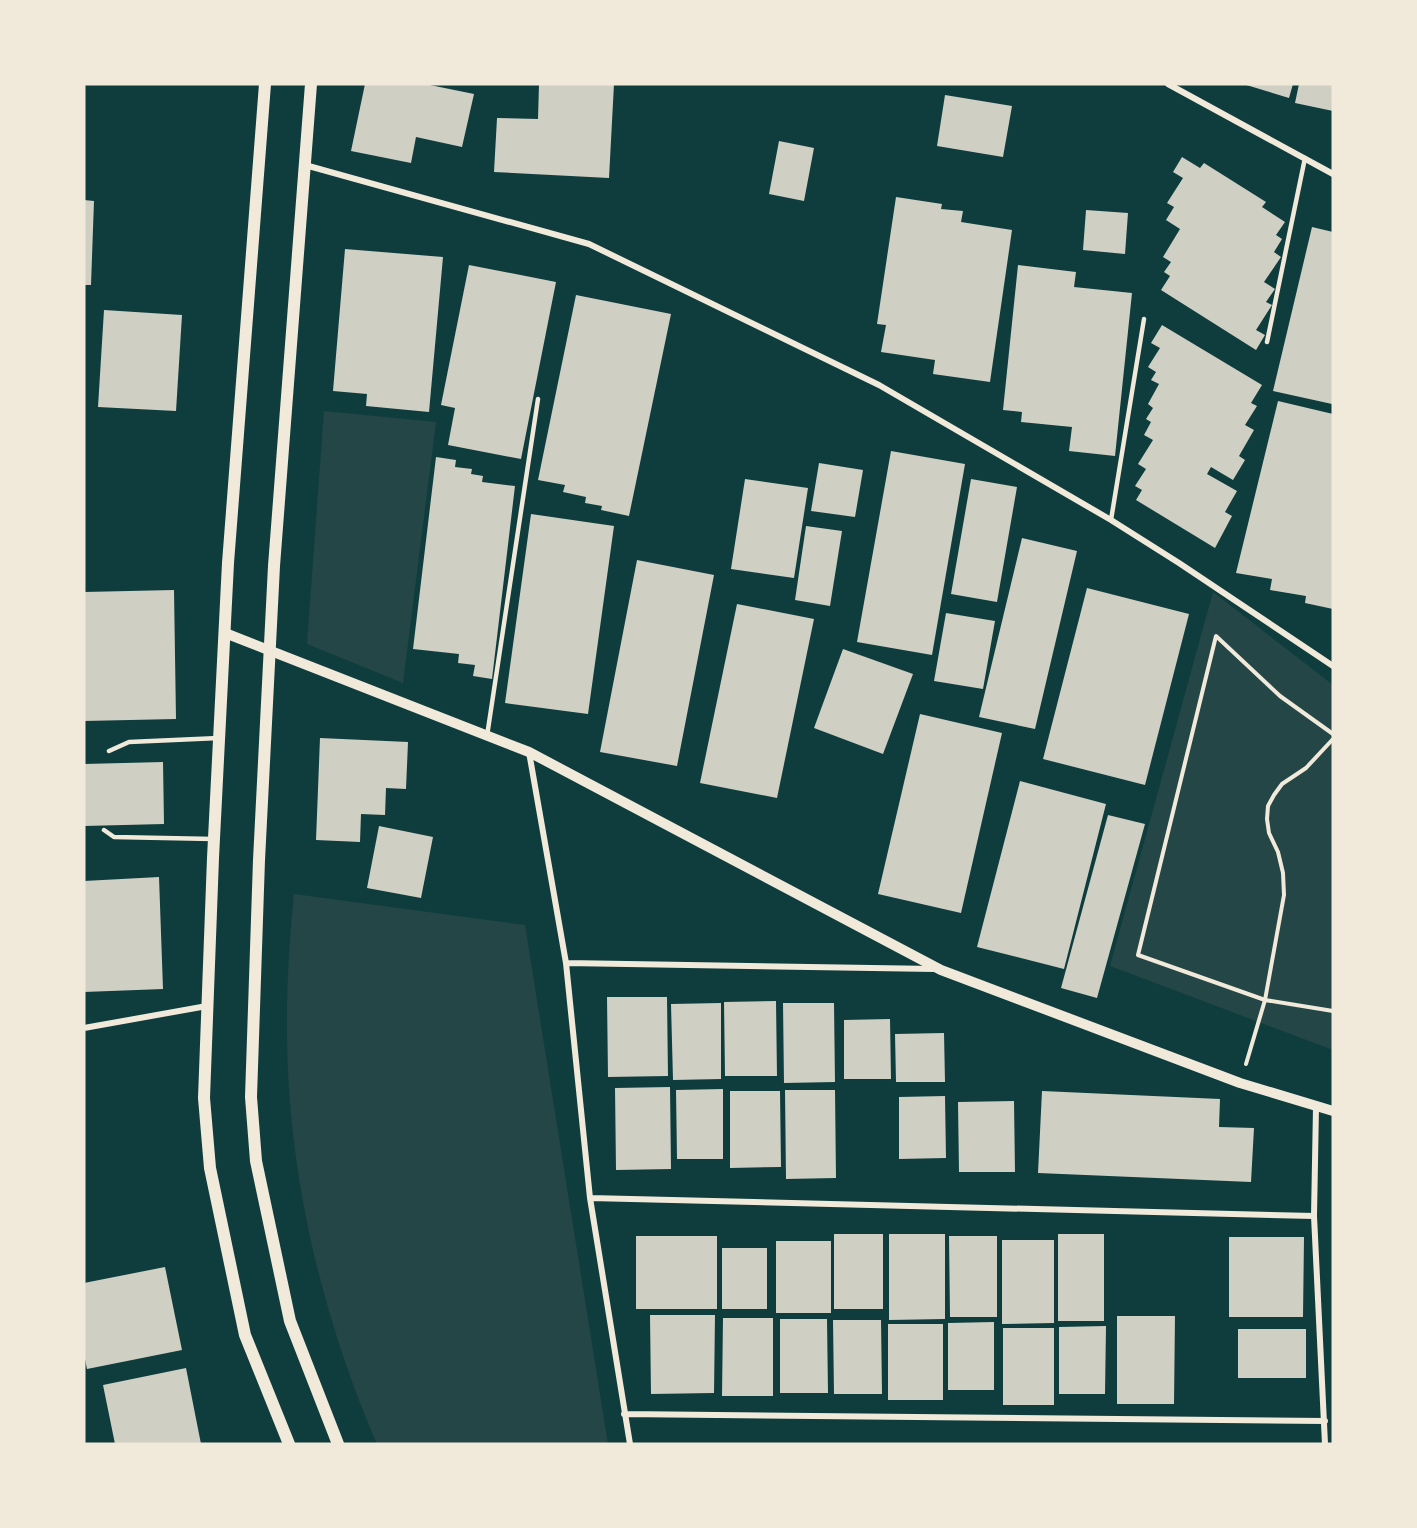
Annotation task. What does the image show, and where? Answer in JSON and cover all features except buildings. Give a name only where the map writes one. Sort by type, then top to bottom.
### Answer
[{"type":"main road","points":[[265,84],[230,540],[214,839],[204,1098],[210,1168],[245,1335],[289,1444]]},
{"type":"main road","points":[[311,84],[270,649],[259,860],[251,1097],[256,1161],[290,1321],[338,1444]]},
{"type":"street","points":[[1168,84],[1333,174]]},
{"type":"street","points":[[304,165],[589,244],[879,385],[1111,520],[1333,666]]},
{"type":"street","points":[[225,633],[529,752],[941,970],[1240,1083],[1333,1111]]},
{"type":"street","points":[[529,752],[566,963],[590,1198],[630,1444]]},
{"type":"street","points":[[566,963],[941,970]]},
{"type":"street","points":[[84,1028],[207,1006]]},
{"type":"street","points":[[1316,1107],[1314,1216],[1325,1444]]},
{"type":"street","points":[[590,1198],[1314,1216]]},
{"type":"street","points":[[624,1414],[1325,1421]]},
{"type":"lane","points":[[1267,342],[1305,158]]},
{"type":"lane","points":[[1111,520],[1144,319]]},
{"type":"lane","points":[[487,736],[538,399]]},
{"type":"lane","points":[[109,751],[129,742],[219,738]]},
{"type":"lane","points":[[104,830],[114,837],[214,839]]},
{"type":"path","points":[[1333,734],[1280,696],[1216,636],[1138,955],[1265,1000],[1333,1011]]},
{"type":"path","points":[[1240,1083],[1265,1000],[1284,895],[1281,863],[1269,833],[1268,806],[1282,784],[1306,768],[1333,740]]},
{"type":"shaded area","points":[[324,411],[436,422],[403,683],[307,644]]},
{"type":"shaded area","points":[[1213,592],[1333,685],[1333,1050],[1110,966]]},
{"type":"shaded area","points":[[294,894],[525,925],[608,1444],[377,1444],[339,1343],[323,1290],[300,1184],[288,1075],[289,957]]}]
